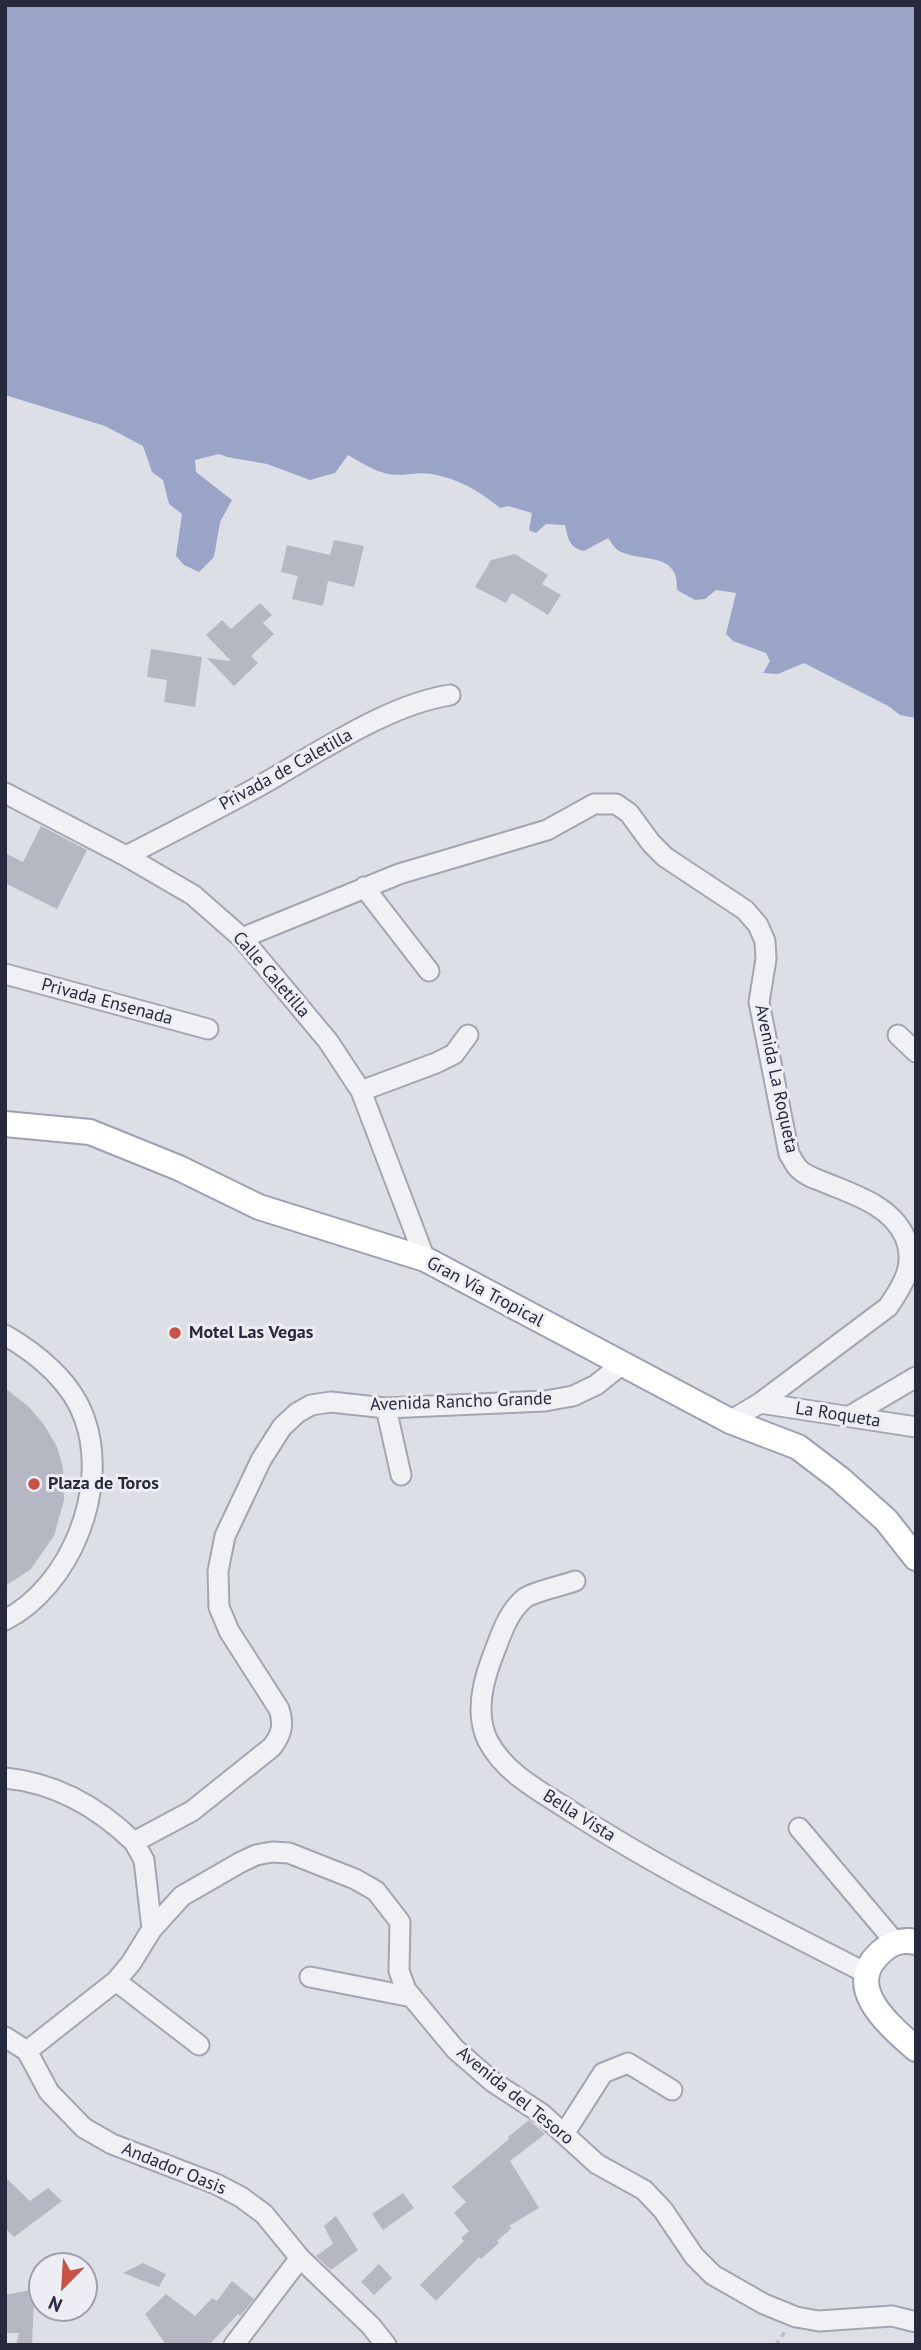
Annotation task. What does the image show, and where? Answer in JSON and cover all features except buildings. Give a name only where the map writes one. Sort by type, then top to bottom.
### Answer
[{"type":"main road","name":"Gran Vía Tropical","points":[[5,1124],[90,1132],[179,1168],[258,1207],[425,1259],[730,1422],[798,1447],[840,1479],[886,1520],[916,1558]]},
{"type":"main road","points":[[905,1942],[871,1963],[866,1973],[866,1987],[875,2007],[886,2022],[916,2049]]},
{"type":"street","name":"Privada de Caletilla","points":[[126,856],[254,789],[354,732],[427,698],[450,695]]},
{"type":"street","name":"Calle Caletilla","points":[[5,793],[126,856],[193,895],[242,938],[328,1041],[361,1091],[425,1259]]},
{"type":"street","name":"Avenida La Roqueta","points":[[242,938],[400,874],[547,830],[594,804],[616,804],[634,818],[651,843],[665,857],[745,911],[758,925],[765,941],[766,959],[759,1002],[789,1154],[798,1168],[810,1176],[862,1198],[885,1212],[901,1228],[909,1248],[910,1265],[903,1286],[888,1307],[760,1403],[730,1422]]},
{"type":"street","points":[[364,887],[429,971]]},
{"type":"street","name":"Privada Ensenada","points":[[5,974],[208,1029]]},
{"type":"street","points":[[361,1091],[454,1054],[468,1035]]},
{"type":"street","points":[[898,1035],[916,1052]]},
{"type":"street","points":[[5,1335],[44,1362],[67,1387],[85,1418],[93,1450],[92,1482],[85,1513],[74,1541],[60,1568],[40,1594],[5,1620]]},
{"type":"street","name":"Avenida Rancho Grande","points":[[134,1842],[192,1811],[272,1747],[280,1737],[283,1720],[279,1709],[229,1631],[219,1607],[218,1572],[225,1536],[261,1460],[282,1427],[311,1405],[331,1402],[386,1408],[545,1401],[573,1396],[596,1385],[621,1364]]},
{"type":"street","points":[[850,1416],[916,1377]]},
{"type":"street","name":"La Roqueta","points":[[760,1403],[916,1427]]},
{"type":"street","points":[[386,1408],[401,1475]]},
{"type":"street","name":"Bella Vista","points":[[575,1581],[526,1597],[510,1615],[482,1690],[481,1712],[487,1738],[499,1758],[520,1778],[593,1826],[659,1864],[866,1973]]},
{"type":"street","points":[[5,1778],[49,1788],[91,1806],[134,1842],[144,1860],[152,1929]]},
{"type":"street","points":[[799,1828],[905,1942]]},
{"type":"street","name":"Avenida del Tesoro","points":[[27,2051],[117,1981],[152,1929],[182,1896],[241,1861],[272,1852],[289,1853],[355,1878],[376,1891],[400,1922],[399,1971],[406,1990],[456,2049],[493,2082],[528,2103],[597,2164],[644,2190],[663,2210],[694,2256],[713,2275],[764,2304],[796,2317],[819,2321],[892,2316],[916,2322]]},
{"type":"street","points":[[310,1977],[412,1997]]},
{"type":"street","points":[[117,1981],[200,2045]]},
{"type":"street","points":[[5,2037],[27,2051]]},
{"type":"street","name":"Andador Oasis","points":[[27,2051],[48,2092],[84,2128],[112,2144],[216,2184],[242,2197],[264,2214],[300,2258],[371,2326],[386,2345]]},
{"type":"street","points":[[564,2134],[603,2073],[628,2063],[671,2090]]},
{"type":"street","points":[[234,2345],[300,2258]]},
{"type":"water","points":[[5,5],[916,5],[916,718],[900,715],[890,707],[804,663],[778,674],[763,673],[770,661],[766,653],[733,641],[726,634],[736,593],[716,590],[705,599],[695,600],[677,590],[676,578],[666,564],[619,551],[608,538],[584,551],[579,550],[570,542],[565,525],[546,524],[536,533],[529,530],[532,513],[508,506],[500,508],[460,482],[427,473],[388,474],[372,469],[348,455],[335,473],[310,480],[267,464],[219,454],[195,460],[196,472],[232,500],[220,522],[214,557],[199,572],[184,565],[176,556],[182,514],[169,504],[163,480],[152,472],[143,446],[105,426],[5,395]]},
{"type":"place","name":"Motel Las Vegas","points":[[175,1333]]},
{"type":"place","name":"Plaza de Toros","points":[[34,1484]]}]
